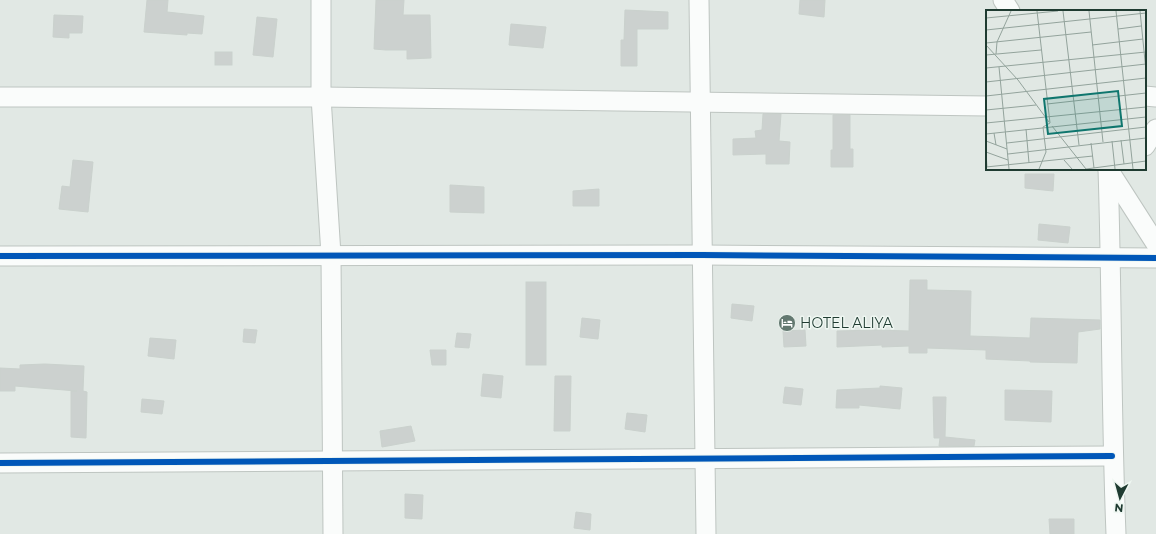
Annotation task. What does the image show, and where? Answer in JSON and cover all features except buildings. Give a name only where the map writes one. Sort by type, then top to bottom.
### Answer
[{"type":"street","points":[[321,0],[321,97],[331,255],[333,534]]},
{"type":"street","points":[[699,0],[706,534]]},
{"type":"street","points":[[1003,0],[1009,10]]},
{"type":"street","points":[[1146,96],[1156,97]]},
{"type":"street","points":[[0,97],[321,97],[986,106]]},
{"type":"street","points":[[1146,144],[1156,129]]},
{"type":"street","points":[[1108,170],[1111,258],[1112,456],[1116,534]]},
{"type":"street","points":[[1109,170],[1156,244]]},
{"type":"street","points":[[0,256],[702,254],[1156,258]]},
{"type":"street","points":[[0,463],[1112,456]]},
{"type":"cycle path","points":[[0,256],[702,255],[1156,258]]},
{"type":"cycle path","points":[[0,463],[1112,456]]},
{"type":"place","name":"HOTEL ALIYA","points":[[787,323]]}]
